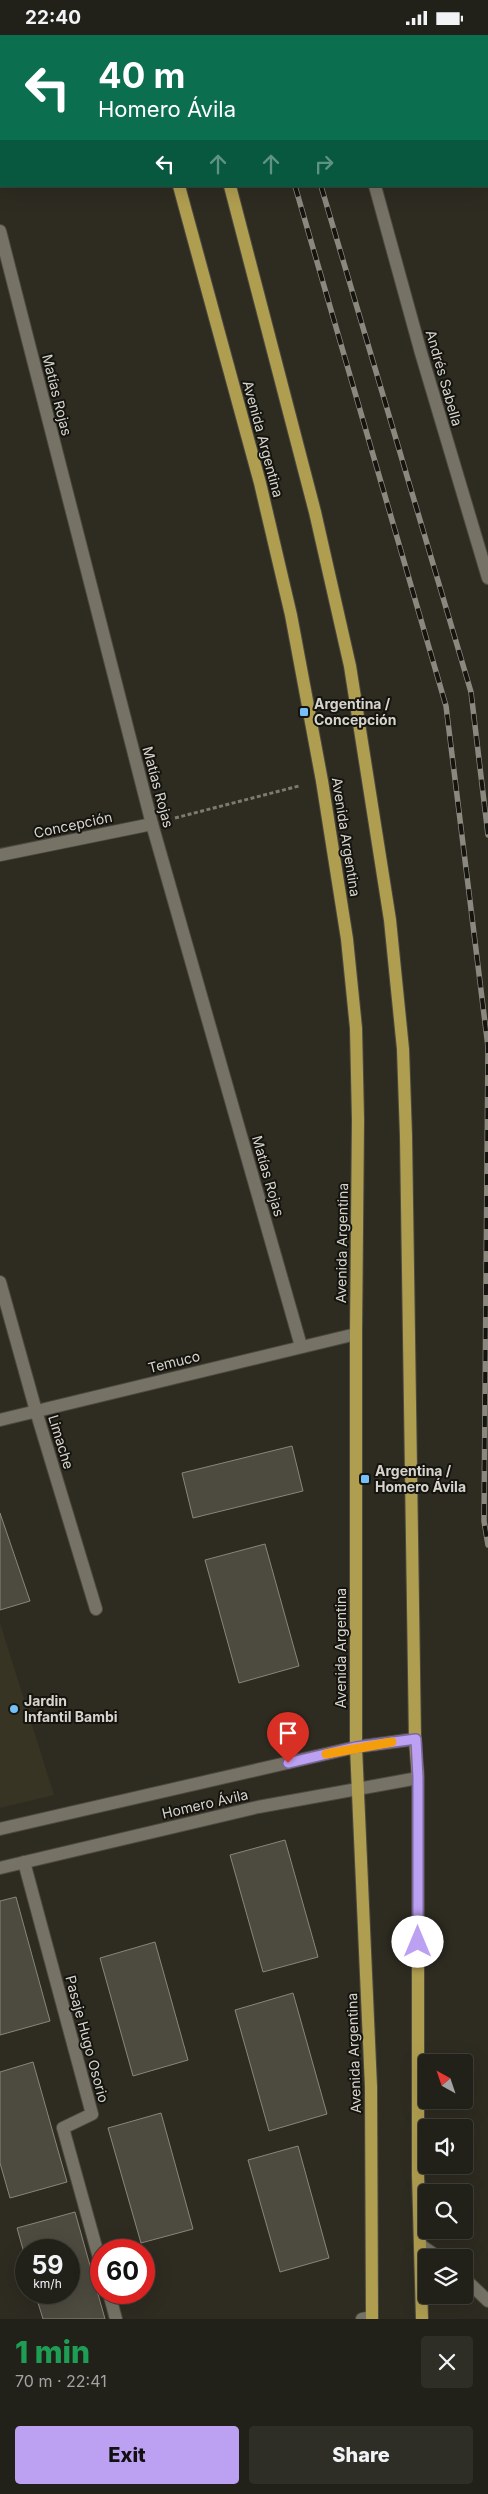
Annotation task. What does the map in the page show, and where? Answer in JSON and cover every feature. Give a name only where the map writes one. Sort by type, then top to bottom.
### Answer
[{"type":"main road","name":"Avenida Argentina","points":[[178,187],[269,520],[292,615],[322,781],[347,939],[356,1028],[358,1120],[356,1747],[371,2087],[369,2318]]},
{"type":"main road","points":[[230,187],[315,512],[350,666],[390,920],[403,1049],[418,1778],[418,2175],[422,2246],[422,2319]]},
{"type":"street","name":"Andrés Sabella","points":[[375,187],[421,353],[488,578]]},
{"type":"street","name":"Matías Rojas","points":[[0,231],[152,823],[300,1346]]},
{"type":"street","name":"Concepción","points":[[0,855],[152,823]]},
{"type":"street","name":"Limache","points":[[0,1281],[36,1411],[96,1609]]},
{"type":"street","name":"Temuco","points":[[0,1420],[356,1334]]},
{"type":"street","name":"Homero Ávila","points":[[0,1829],[356,1747],[416,1739]]},
{"type":"street","name":"Homero Ávila","points":[[0,1868],[258,1807],[418,1778]]},
{"type":"street","name":"Pasaje Hugo Osorio","points":[[24,1862],[92,2114],[63,2128],[94,2239]]},
{"type":"street","points":[[422,2246],[426,2249]]},
{"type":"street","points":[[473,2287],[488,2301]]},
{"type":"street","points":[[112,2304],[116,2319]]},
{"type":"path","points":[[152,823],[322,781]]},
{"type":"shaded area","name":"Jardin Infantil Bambi","points":[[0,1623],[54,1795],[0,1808]]},
{"type":"building","points":[[292,1446],[303,1491],[193,1518],[182,1473]]},
{"type":"building","points":[[0,1513],[30,1601],[0,1610]]},
{"type":"building","points":[[265,1544],[299,1666],[239,1683],[205,1560]]},
{"type":"building","points":[[285,1840],[318,1957],[263,1972],[230,1855]]},
{"type":"building","points":[[16,1897],[50,2021],[0,2035],[0,1901]]},
{"type":"building","points":[[155,1942],[188,2060],[133,2076],[100,1958]]},
{"type":"building","points":[[293,1993],[327,2114],[269,2131],[235,2010]]},
{"type":"building","points":[[33,2062],[67,2182],[10,2198],[0,2163],[0,2072]]},
{"type":"building","points":[[161,2113],[193,2229],[155,2239],[140,2239],[108,2128]]},
{"type":"building","points":[[298,2146],[329,2258],[280,2272],[248,2160]]},
{"type":"building","points":[[75,2212],[90,2266],[90,2304],[101,2304],[105,2319],[43,2319],[38,2304],[80,2304],[80,2239],[20,2239],[17,2228]]},
{"type":"railway","points":[[295,187],[446,706],[488,1047],[484,1521],[488,1545]]},
{"type":"railway","points":[[321,187],[471,692],[488,835]]},
{"type":"slow traffic","points":[[326,1754],[356,1747],[392,1742]]},
{"type":"place","name":"Argentina / Concepción","points":[[304,712]]},
{"type":"place","name":"Argentina / Homero Ávila","points":[[365,1479]]},
{"type":"place","name":"Jardin Infantil Bambi","points":[[14,1709]]},
{"type":"route","points":[[288,1763],[356,1747],[416,1739],[418,1778],[418,1942]]}]
